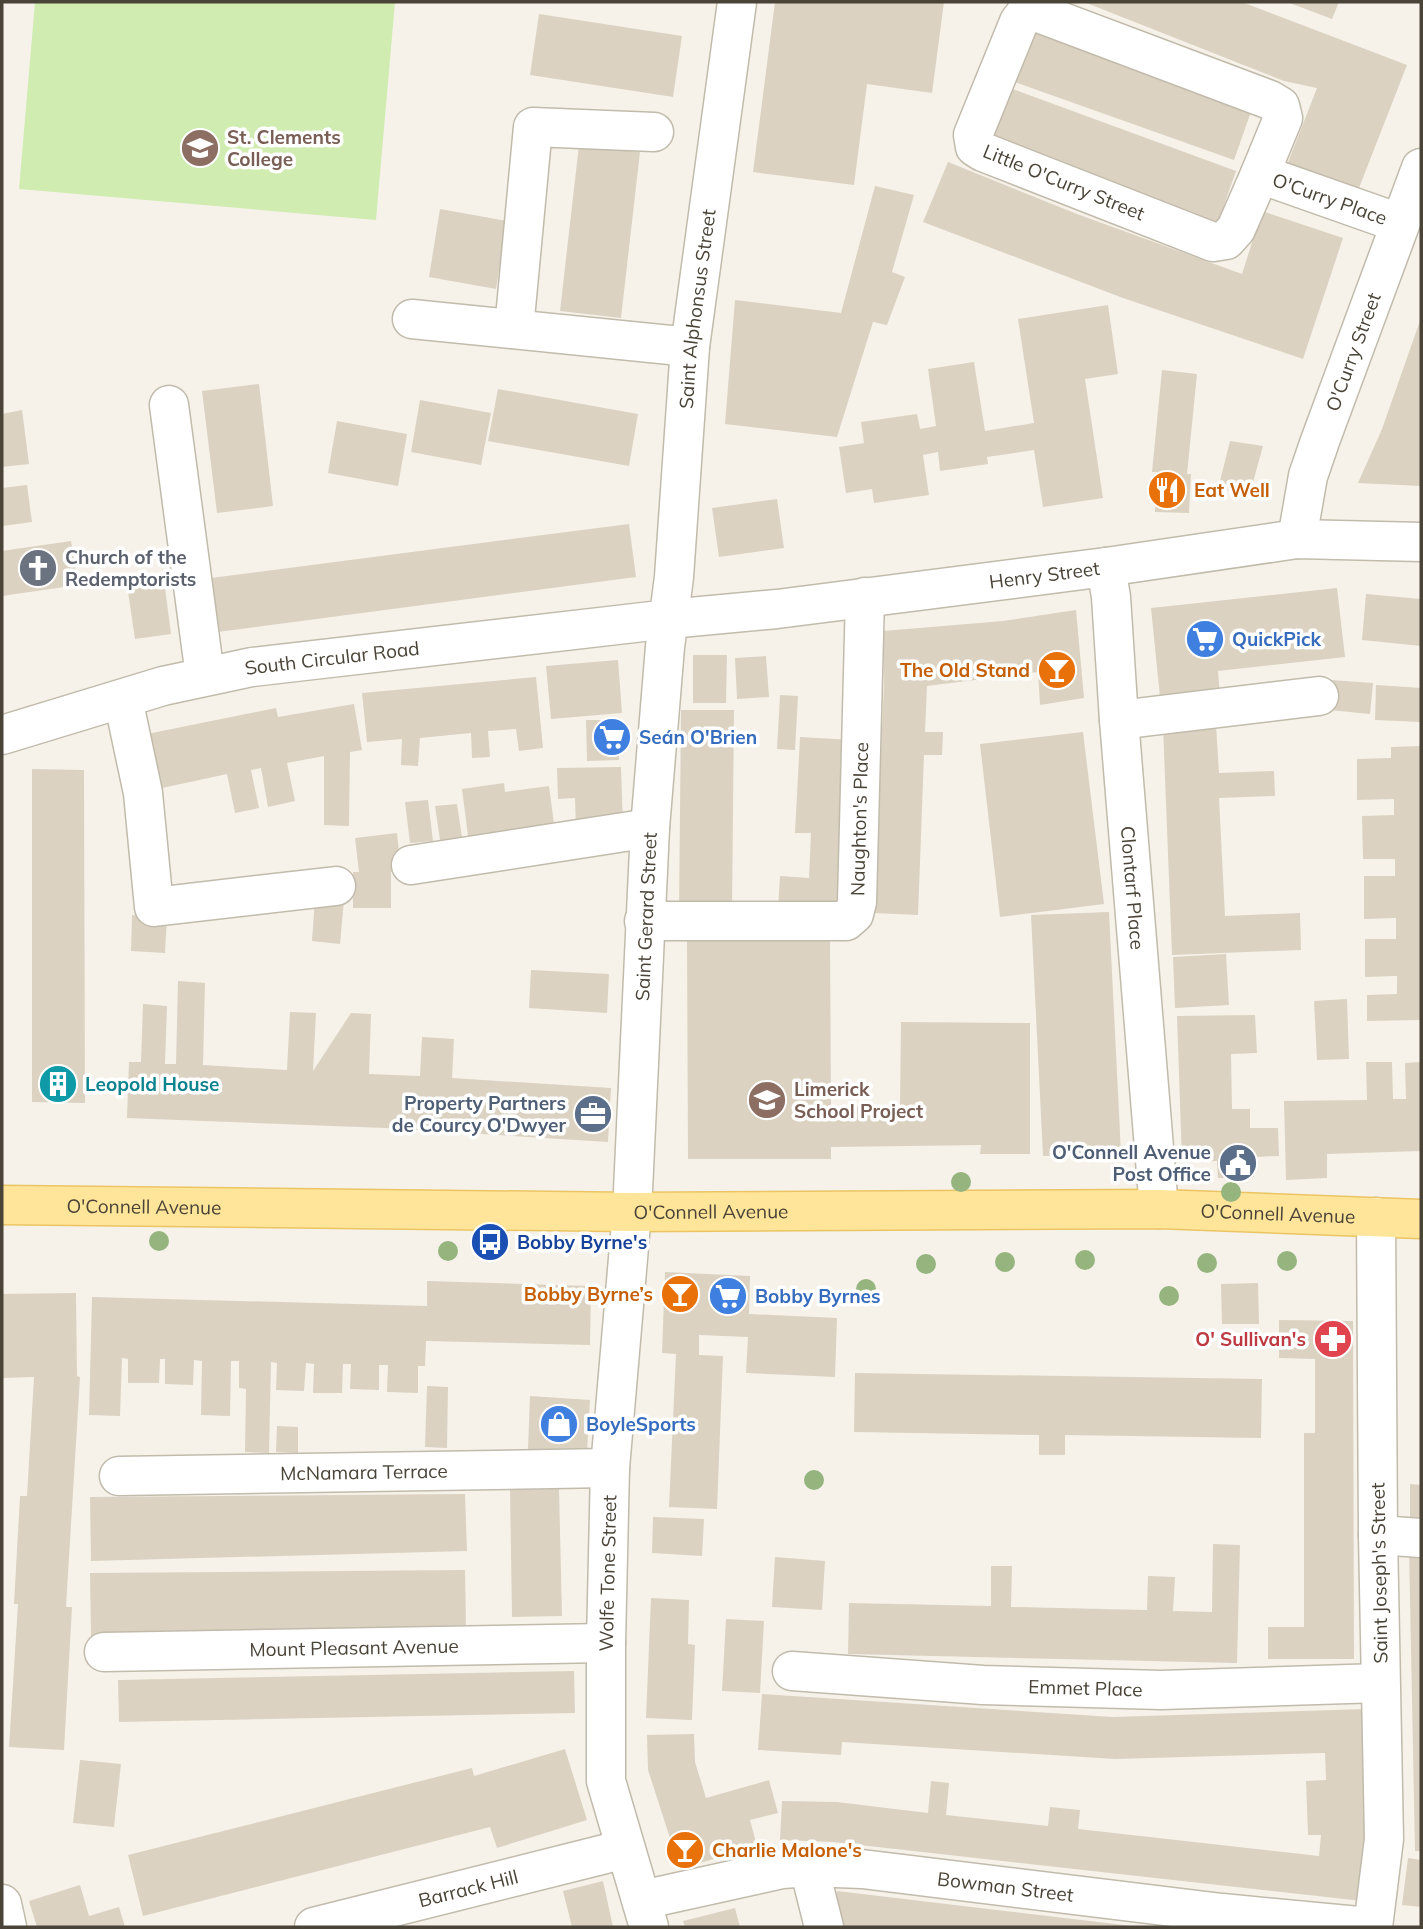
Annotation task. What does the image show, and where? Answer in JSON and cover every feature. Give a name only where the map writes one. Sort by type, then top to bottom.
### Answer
[{"type":"main road","name":"O'Connell Avenue","points":[[2,1205],[632,1212],[1158,1209],[1421,1219]]},
{"type":"street","name":"Saint Alphonsus Street","points":[[669,619],[690,347],[737,2]]},
{"type":"street","name":"Little O'Curry Street","points":[[1036,12],[1280,106],[1283,118],[1260,174],[1236,229],[1226,240],[1213,242],[984,152],[975,147],[973,135],[1019,22],[1025,14],[1036,12]]},
{"type":"street","points":[[514,329],[533,127],[654,132]]},
{"type":"street","name":"O'Curry Street","points":[[1297,539],[1308,476],[1421,168]]},
{"type":"street","name":"O'Curry Place","points":[[1260,174],[1399,223]]},
{"type":"street","points":[[412,319],[690,347]]},
{"type":"street","points":[[169,405],[205,676]]},
{"type":"street","name":"Henry Street","points":[[669,619],[778,609],[1297,539],[1421,542]]},
{"type":"street","name":"Clontarf Place","points":[[1107,566],[1158,1209]]},
{"type":"street","name":"Naughton's Place","points":[[644,921],[846,921],[854,914],[857,902],[865,597]]},
{"type":"street","name":"South Circular Road","points":[[2,735],[205,676],[252,667],[669,619]]},
{"type":"street","name":"Saint Gerard Street","points":[[632,1212],[644,921],[669,619]]},
{"type":"street","points":[[1119,720],[1319,696]]},
{"type":"street","points":[[123,699],[143,793],[154,907],[336,886]]},
{"type":"street","points":[[411,865],[650,828]]},
{"type":"street","name":"Wolfe Tone Street","points":[[632,1212],[610,1468],[606,1781],[645,1914]]},
{"type":"street","name":"Saint Joseph's Street","points":[[1371,1927],[1384,1839],[1376,1217]]},
{"type":"street","name":"McNamara Terrace","points":[[119,1476],[610,1468]]},
{"type":"street","points":[[1378,1535],[1421,1538]]},
{"type":"street","name":"Mount Pleasant Avenue","points":[[104,1652],[606,1643]]},
{"type":"street","name":"Emmet Place","points":[[792,1671],[983,1685],[1161,1690],[1380,1683]]},
{"type":"street","name":"Barrack Hill","points":[[314,1927],[625,1849]]},
{"type":"street","points":[[809,1867],[824,1927]]},
{"type":"street","name":"Bowman Street","points":[[645,1914],[751,1874],[809,1867],[862,1869],[1221,1920],[1371,1927]]},
{"type":"street","points":[[2,1904],[7,1927]]},
{"type":"green space","points":[[35,2],[395,2],[376,220],[19,189]]},
{"type":"building","points":[[775,2],[944,2],[932,93],[867,84],[854,185],[753,172]]},
{"type":"building","points":[[1084,2],[1242,2],[1407,65],[1357,193],[1287,165],[1317,88],[1284,81]]},
{"type":"building","points":[[1287,2],[1339,2],[1332,19]]},
{"type":"building","points":[[539,14],[682,36],[673,97],[530,75]]},
{"type":"building","points":[[1023,29],[1252,109],[1234,160],[1006,79]]},
{"type":"building","points":[[1007,87],[1236,171],[1217,225],[987,142]]},
{"type":"building","points":[[579,145],[640,152],[621,318],[560,311]]},
{"type":"building","points":[[948,162],[1077,214],[1242,274],[1262,211],[1343,238],[1303,359],[1123,298],[923,222]]},
{"type":"building","points":[[875,186],[914,195],[892,272],[905,277],[887,325],[873,322],[837,437],[725,424],[735,300],[841,313]]},
{"type":"building","points":[[440,209],[507,221],[496,289],[429,277]]},
{"type":"building","points":[[1108,305],[1118,374],[1085,379],[1103,498],[1043,507],[1034,450],[987,457],[988,464],[940,471],[938,452],[923,455],[929,495],[874,503],[872,489],[846,493],[839,447],[864,443],[861,422],[917,414],[920,429],[936,426],[928,369],[974,362],[985,431],[1034,423],[1018,319]]},
{"type":"building","points":[[1421,318],[1421,486],[1358,483],[1382,429]]},
{"type":"building","points":[[1162,370],[1197,374],[1187,474],[1191,474],[1189,513],[1155,512],[1157,472],[1152,472]]},
{"type":"building","points":[[259,384],[273,506],[217,513],[202,391]]},
{"type":"building","points":[[498,389],[638,414],[629,466],[488,441]]},
{"type":"building","points":[[420,400],[491,413],[481,465],[411,452]]},
{"type":"building","points":[[22,410],[29,464],[2,467],[2,414]]},
{"type":"building","points":[[337,421],[407,434],[398,486],[328,473]]},
{"type":"building","points":[[1230,441],[1263,446],[1250,493],[1218,489]]},
{"type":"building","name":"Church of the Redemptorists","points":[[27,485],[32,522],[2,526],[2,488]]},
{"type":"building","points":[[777,499],[784,548],[719,557],[712,508]]},
{"type":"building","points":[[629,524],[636,577],[210,633],[203,579]]},
{"type":"building","name":"Church of the Redemptorists","points":[[71,541],[78,585],[2,596],[2,551]]},
{"type":"building","points":[[164,580],[171,634],[135,639],[127,585]]},
{"type":"building","points":[[1337,588],[1345,657],[1218,671],[1220,696],[1160,697],[1151,608]]},
{"type":"building","points":[[1366,594],[1421,599],[1421,646],[1362,640]]},
{"type":"building","points":[[1076,610],[1084,698],[1040,705],[1038,672],[927,686],[925,732],[943,732],[942,755],[924,755],[918,915],[874,913],[884,684],[883,631],[1003,621]]},
{"type":"building","points":[[693,655],[727,655],[726,703],[693,703]]},
{"type":"building","points":[[766,656],[769,697],[737,699],[735,658]]},
{"type":"building","points":[[618,660],[622,713],[551,719],[546,666]]},
{"type":"building","points":[[536,677],[543,748],[519,751],[516,729],[488,731],[490,757],[472,758],[471,733],[420,738],[418,766],[401,765],[402,739],[367,742],[362,693]]},
{"type":"building","points":[[1331,680],[1373,683],[1370,714],[1329,710]]},
{"type":"building","points":[[1376,685],[1421,688],[1421,722],[1375,720]]},
{"type":"building","points":[[780,695],[798,696],[795,750],[777,749]]},
{"type":"building","points":[[354,704],[362,750],[350,752],[349,826],[324,825],[324,756],[287,763],[295,801],[268,807],[261,768],[251,770],[259,808],[235,813],[227,774],[153,790],[142,735],[276,708],[278,717]]},
{"type":"building","points":[[681,710],[734,710],[732,913],[679,912]]},
{"type":"building","points":[[586,720],[619,720],[619,760],[587,761]]},
{"type":"building","points":[[1216,725],[1219,773],[1274,771],[1275,796],[1219,798],[1225,916],[1300,913],[1301,950],[1172,955],[1163,727]]},
{"type":"building","points":[[1083,732],[1104,904],[1000,917],[980,744]]},
{"type":"building","points":[[800,737],[853,740],[839,912],[778,910],[780,876],[809,878],[811,833],[795,833]]},
{"type":"building","points":[[1421,746],[1421,1020],[1367,1021],[1367,995],[1397,994],[1397,976],[1365,977],[1365,939],[1396,939],[1396,918],[1364,919],[1364,876],[1395,876],[1395,859],[1363,859],[1362,816],[1394,815],[1394,799],[1357,800],[1357,759],[1391,758],[1391,747]]},
{"type":"building","points":[[621,767],[623,828],[576,829],[575,798],[558,799],[557,768]]},
{"type":"building","points":[[32,769],[84,770],[85,1103],[32,1102]]},
{"type":"building","points":[[504,783],[505,792],[549,786],[554,824],[468,836],[462,789]]},
{"type":"building","points":[[428,800],[433,841],[410,843],[405,802]]},
{"type":"building","points":[[457,804],[462,837],[440,840],[435,806]]},
{"type":"building","points":[[397,833],[401,871],[391,872],[391,908],[353,908],[353,872],[359,872],[355,838]]},
{"type":"building","points":[[315,898],[344,900],[340,944],[312,941]]},
{"type":"building","points":[[1109,912],[1121,1153],[1043,1156],[1031,915]]},
{"type":"building","points":[[132,915],[167,917],[165,953],[131,951]]},
{"type":"building","points":[[687,938],[830,938],[831,1106],[900,1107],[901,1022],[1030,1023],[1030,1154],[980,1154],[981,1145],[831,1147],[831,1159],[688,1159]]},
{"type":"building","points":[[1226,954],[1229,1005],[1175,1008],[1173,957]]},
{"type":"building","points":[[531,970],[609,974],[607,1013],[529,1008]]},
{"type":"building","points":[[178,981],[205,983],[203,1065],[287,1070],[290,1012],[316,1013],[313,1071],[351,1013],[371,1014],[369,1074],[420,1076],[422,1037],[454,1039],[452,1078],[611,1088],[608,1142],[385,1128],[127,1118],[129,1062],[141,1062],[143,1004],[167,1006],[165,1064],[176,1064]]},
{"type":"building","points":[[1347,999],[1349,1059],[1317,1060],[1314,1001]]},
{"type":"building","points":[[1255,1015],[1257,1053],[1231,1054],[1232,1109],[1250,1109],[1250,1128],[1278,1128],[1279,1156],[1253,1157],[1254,1177],[1218,1178],[1217,1161],[1182,1162],[1177,1016]]},
{"type":"building","points":[[1366,1062],[1392,1062],[1393,1099],[1406,1099],[1405,1063],[1421,1062],[1421,1151],[1327,1154],[1327,1178],[1286,1180],[1284,1101],[1367,1100]]},
{"type":"building","points":[[665,1272],[750,1276],[749,1314],[837,1318],[835,1377],[746,1373],[748,1337],[699,1335],[699,1355],[723,1356],[717,1509],[669,1507],[676,1354],[662,1353]]},
{"type":"building","points":[[427,1281],[591,1286],[590,1345],[426,1341],[425,1366],[418,1366],[418,1393],[387,1392],[388,1365],[379,1365],[379,1390],[350,1389],[351,1364],[343,1364],[342,1393],[313,1393],[314,1364],[306,1363],[304,1391],[276,1390],[277,1363],[271,1362],[269,1453],[245,1452],[246,1389],[239,1388],[239,1361],[231,1361],[230,1416],[201,1415],[202,1361],[194,1360],[193,1385],[165,1384],[165,1359],[160,1359],[159,1383],[128,1383],[128,1359],[122,1358],[120,1416],[89,1415],[92,1297],[427,1306]]},
{"type":"building","points":[[1258,1283],[1259,1324],[1222,1324],[1221,1284]]},
{"type":"building","points":[[76,1293],[77,1376],[80,1377],[66,1607],[72,1607],[64,1750],[9,1747],[18,1604],[14,1604],[20,1496],[27,1496],[34,1377],[2,1378],[2,1294]]},
{"type":"building","points":[[1279,1320],[1353,1321],[1354,1659],[1268,1659],[1268,1627],[1304,1627],[1304,1433],[1315,1433],[1315,1359],[1279,1358]]},
{"type":"building","points":[[855,1373],[1262,1379],[1261,1438],[1065,1435],[1065,1455],[1039,1455],[1039,1435],[854,1432]]},
{"type":"building","points":[[427,1386],[448,1387],[447,1448],[425,1447]]},
{"type":"building","name":"BoyleSports","points":[[530,1396],[590,1400],[587,1452],[528,1449]]},
{"type":"building","points":[[277,1426],[298,1427],[298,1453],[276,1452]]},
{"type":"building","points":[[1410,1484],[1421,1485],[1421,1528],[1410,1528]]},
{"type":"building","points":[[559,1489],[562,1616],[512,1617],[510,1490]]},
{"type":"building","points":[[465,1494],[467,1551],[91,1561],[90,1497]]},
{"type":"building","points":[[653,1517],[704,1519],[702,1556],[652,1553]]},
{"type":"building","points":[[1213,1544],[1240,1545],[1237,1663],[848,1654],[849,1603],[991,1606],[991,1566],[1012,1566],[1011,1607],[1147,1610],[1148,1576],[1175,1577],[1173,1611],[1212,1612]]},
{"type":"building","points":[[1409,1548],[1421,1548],[1421,1851],[1415,1851]]},
{"type":"building","points":[[775,1557],[825,1561],[822,1610],[772,1607]]},
{"type":"building","points":[[465,1570],[466,1627],[91,1637],[90,1573]]},
{"type":"building","points":[[651,1598],[689,1600],[688,1644],[695,1645],[692,1720],[646,1718]]},
{"type":"building","points":[[726,1619],[764,1621],[760,1693],[722,1691]]},
{"type":"building","points":[[574,1671],[575,1713],[119,1722],[118,1680]]},
{"type":"building","points":[[762,1694],[1113,1717],[1366,1709],[1370,1834],[1362,1901],[833,1842],[780,1840],[782,1801],[837,1802],[928,1813],[931,1781],[949,1783],[946,1815],[1048,1826],[1050,1807],[1080,1810],[1078,1829],[1319,1856],[1321,1835],[1308,1835],[1306,1781],[1326,1780],[1325,1753],[1115,1759],[842,1742],[841,1755],[758,1750]]},
{"type":"building","points":[[694,1734],[695,1762],[706,1798],[769,1780],[778,1813],[750,1820],[757,1846],[680,1869],[648,1770],[647,1735]]},
{"type":"building","points":[[565,1749],[587,1820],[497,1848],[490,1827],[143,1916],[128,1855],[472,1768],[474,1776]]},
{"type":"building","points":[[80,1760],[121,1764],[114,1827],[73,1823]]},
{"type":"building","points":[[1408,1858],[1421,1860],[1421,1907],[1402,1905]]},
{"type":"building","points":[[603,1881],[613,1927],[572,1927],[563,1891]]},
{"type":"building","points":[[80,1885],[89,1916],[119,1907],[125,1927],[37,1927],[29,1901]]},
{"type":"building","points":[[837,1891],[1132,1926],[1132,1927],[833,1927]]},
{"type":"building","points":[[735,1908],[740,1927],[685,1927],[683,1921]]},
{"type":"place","name":"St. Clements College","points":[[200,148]]},
{"type":"place","name":"Eat Well","points":[[1167,490]]},
{"type":"place","name":"Church of the Redemptorists","points":[[38,568]]},
{"type":"place","name":"QuickPick","points":[[1205,639]]},
{"type":"place","name":"The Old Stand","points":[[1057,670]]},
{"type":"place","name":"Seán O'Brien","points":[[612,737]]},
{"type":"place","name":"Leopold House","points":[[58,1084]]},
{"type":"place","name":"Limerick School Project","points":[[767,1100]]},
{"type":"place","name":"Property Partners de Courcy O'Dwyer","points":[[593,1114]]},
{"type":"place","name":"O'Connell Avenue Post Office","points":[[1238,1163]]},
{"type":"place","name":"Bobby Byrne's","points":[[490,1242]]},
{"type":"place","name":"Bobby Byrne’s","points":[[680,1294]]},
{"type":"place","name":"Bobby Byrnes","points":[[728,1296]]},
{"type":"place","name":"O' Sullivan's","points":[[1333,1339]]},
{"type":"place","name":"BoyleSports","points":[[559,1424]]},
{"type":"place","name":"Charlie Malone's","points":[[685,1850]]}]
